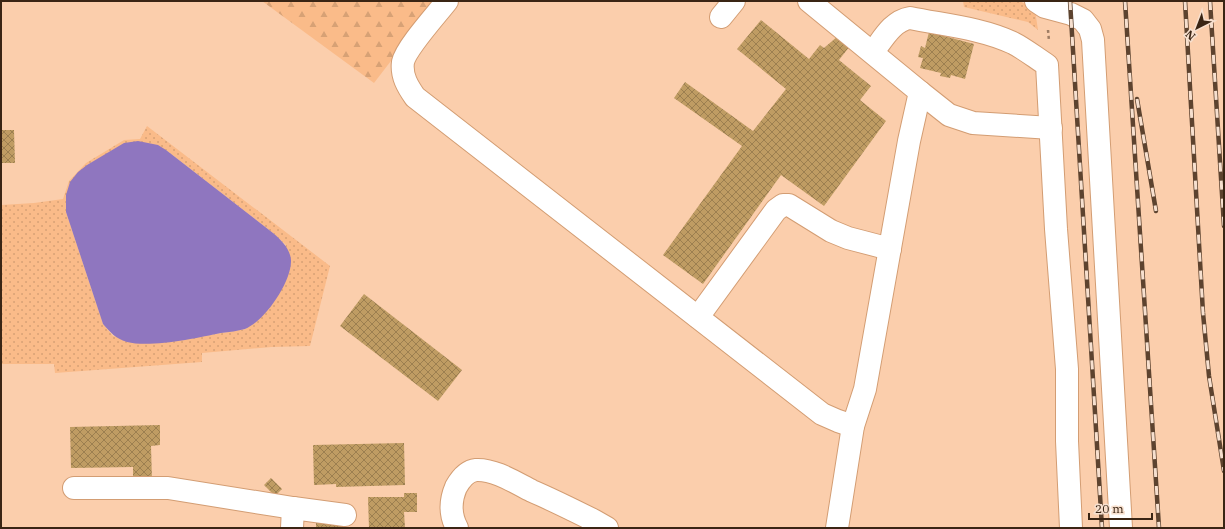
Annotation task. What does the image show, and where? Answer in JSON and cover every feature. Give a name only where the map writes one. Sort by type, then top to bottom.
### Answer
[{"type":"lane","points":[[447,1],[408,51],[403,62],[403,72],[407,85],[415,97],[822,414],[853,426]]},
{"type":"lane","points":[[809,1],[949,115],[973,123],[1051,128]]},
{"type":"lane","points":[[1040,4],[1071,14],[1083,20],[1090,29],[1093,40],[1121,528]]},
{"type":"lane","points":[[873,52],[894,26],[902,19],[910,18],[998,37],[1026,51],[1047,65],[1056,229],[1067,369],[1067,442],[1072,528]]},
{"type":"lane","points":[[837,528],[853,426],[865,389],[908,141],[920,92]]},
{"type":"lane","points":[[698,317],[776,210],[783,205],[789,205],[831,231],[848,238],[890,249]]},
{"type":"lane","points":[[457,528],[451,512],[451,502],[462,476],[474,470],[488,471],[505,478],[607,528]]},
{"type":"lane","points":[[74,488],[168,488],[292,518],[345,515]]},
{"type":"path","points":[[1040,4],[1049,35],[1047,65]]},
{"type":"green space","points":[[262,1],[437,1],[374,83]]},
{"type":"green space","points":[[963,1],[1020,1],[1035,10],[1038,30],[1028,22],[964,7]]},
{"type":"green space","points":[[147,126],[330,266],[310,346],[272,347],[202,353],[202,362],[55,373],[54,364],[1,364],[1,205],[63,199],[69,181],[86,163],[124,140],[140,139]],"holes":[[[166,150],[273,233],[286,245],[246,329],[155,343],[113,336],[103,324],[66,212],[87,165],[98,159]]]},
{"type":"shaded area","points":[[138,141],[158,145],[166,150],[273,233],[287,248],[291,260],[287,279],[269,309],[253,325],[236,331],[174,342],[137,344],[119,339],[103,324],[66,212],[66,195],[70,182],[78,172],[87,165],[124,143]]},
{"type":"building","points":[[761,20],[809,59],[820,45],[824,48],[838,36],[850,46],[839,60],[871,86],[860,100],[886,121],[824,206],[781,175],[703,284],[663,255],[742,146],[674,98],[685,82],[753,131],[786,89],[737,49]]},
{"type":"building","points":[[929,32],[974,44],[965,79],[951,75],[950,78],[940,76],[941,73],[920,68],[923,58],[918,57],[921,46],[925,48]]},
{"type":"building","points":[[1,130],[14,130],[15,163],[1,163]]},
{"type":"building","points":[[364,294],[462,370],[438,401],[340,326]]},
{"type":"building","points":[[160,425],[160,445],[151,446],[152,481],[133,481],[133,467],[71,468],[70,427]]},
{"type":"building","points":[[404,443],[405,485],[336,487],[336,484],[314,485],[313,445]]},
{"type":"building","points":[[271,478],[282,489],[275,496],[264,485]]},
{"type":"building","points":[[404,493],[417,493],[417,512],[404,512],[405,528],[369,528],[368,497],[404,497]]},
{"type":"building","points":[[316,522],[344,524],[344,528],[316,528]]},
{"type":"railway","points":[[1070,1],[1102,528]]},
{"type":"railway","points":[[1125,1],[1159,528]]},
{"type":"railway","points":[[1185,1],[1203,313],[1209,376],[1224,471]]},
{"type":"railway","points":[[1210,1],[1224,226]]},
{"type":"railway","points":[[1137,99],[1156,211]]}]
